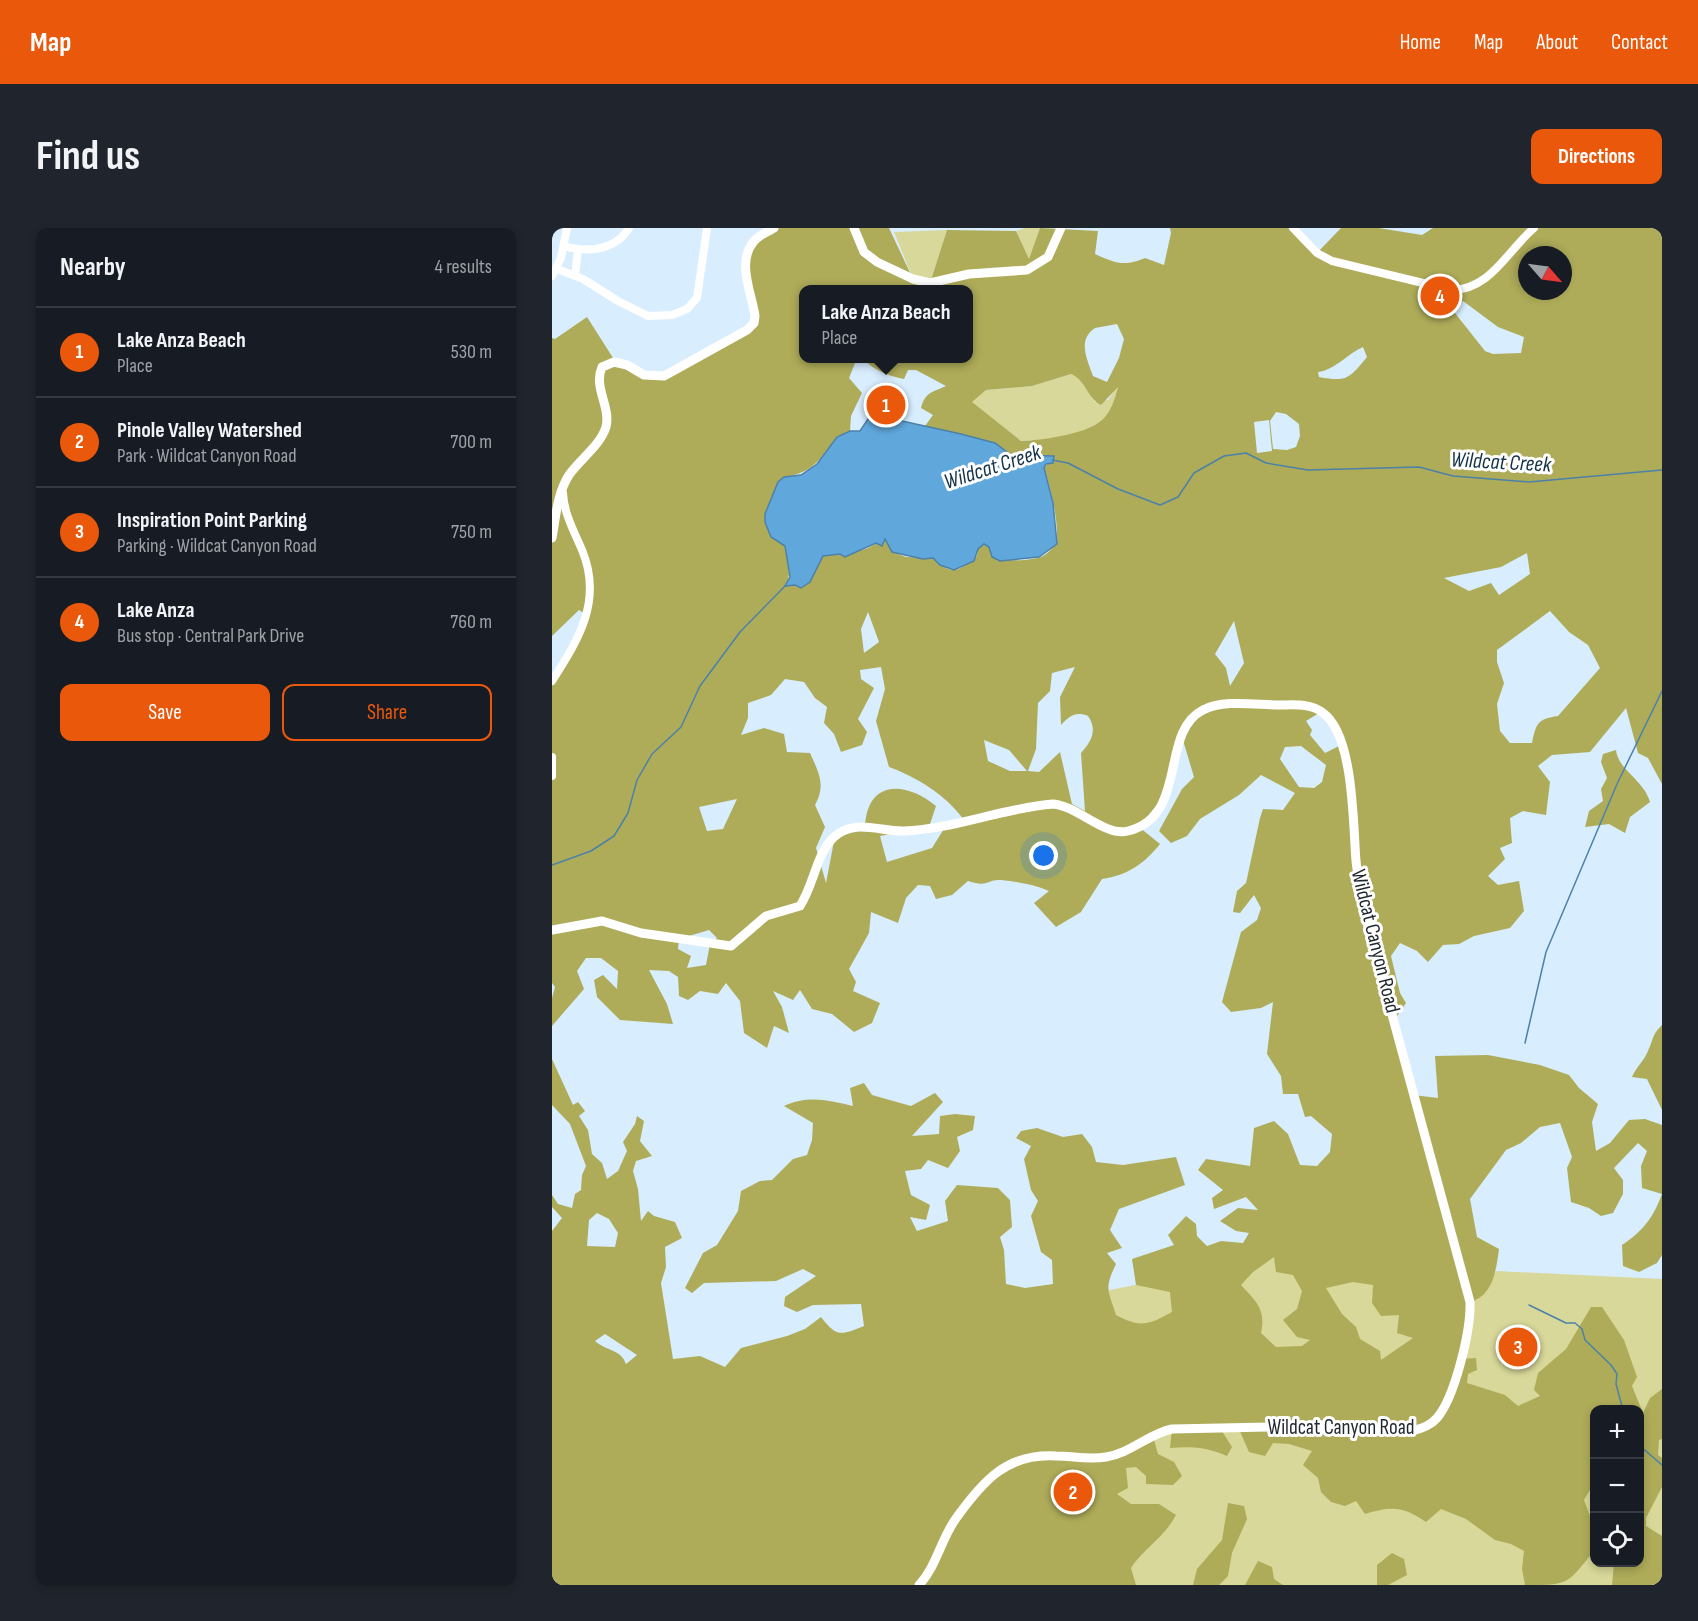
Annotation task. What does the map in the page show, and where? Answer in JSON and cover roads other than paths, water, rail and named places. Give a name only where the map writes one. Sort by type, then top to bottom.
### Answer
[{"type":"street","points":[[567,228],[564,246],[554,273],[575,275],[648,316],[672,315],[687,309],[697,298],[707,228]]},
{"type":"street","points":[[564,246],[578,250],[613,244],[628,228]]},
{"type":"street","points":[[552,538],[562,489],[571,473],[598,441],[606,427],[606,414],[599,380],[604,365],[620,363],[644,375],[664,376],[712,347],[747,330],[754,323],[755,316],[746,274],[746,257],[753,241],[774,228]]},
{"type":"street","points":[[854,228],[864,252],[877,262],[913,279],[930,283],[969,274],[1027,270],[1048,257],[1061,228]]},
{"type":"street","points":[[1293,228],[1317,253],[1332,261],[1452,290],[1467,289],[1484,280],[1534,228]]},
{"type":"street","points":[[575,275],[578,250]]},
{"type":"street","points":[[552,681],[567,657],[587,615],[591,598],[591,576],[568,520],[562,489]]},
{"type":"street","name":"Wildcat Canyon Road","points":[[552,930],[602,921],[641,933],[731,946],[766,916],[800,906],[828,843],[844,830],[854,827],[897,831],[919,829],[1053,804],[1070,808],[1112,830],[1127,832],[1149,820],[1163,803],[1186,725],[1201,710],[1219,705],[1304,705],[1322,712],[1333,723],[1341,742],[1348,777],[1365,915],[1470,1302],[1468,1337],[1443,1408],[1430,1424],[1412,1431],[1259,1427],[1172,1429],[1161,1431],[1123,1453],[1106,1457],[1040,1456],[1008,1464],[993,1474],[956,1518],[932,1566],[919,1585]]},
{"type":"street","points":[[552,756],[552,776]]},
{"type":"water","points":[[868,419],[902,421],[961,434],[995,443],[1011,455],[1054,456],[1053,463],[1046,464],[1044,468],[1053,503],[1057,544],[1039,557],[1000,561],[992,557],[989,547],[984,544],[978,549],[974,561],[954,570],[940,565],[933,558],[923,559],[892,552],[885,539],[882,546],[876,543],[845,557],[840,554],[823,556],[810,582],[801,588],[795,585],[785,586],[790,577],[785,546],[771,537],[765,522],[765,514],[778,482],[784,477],[801,475],[817,464],[837,437],[850,431],[860,431]]},
{"type":"waterway","name":"Wildcat Creek","points":[[1052,460],[1068,463],[1118,489],[1160,505],[1178,497],[1194,473],[1224,456],[1246,453],[1266,463],[1308,470],[1419,467],[1453,476],[1529,482],[1662,470]]},
{"type":"waterway","name":"Wildcat Creek","points":[[552,865],[591,851],[614,836],[628,813],[637,780],[652,754],[681,727],[700,686],[740,632],[785,586]]},
{"type":"waterway","points":[[1525,1043],[1546,952],[1617,784],[1662,691]]},
{"type":"waterway","points":[[1529,1305],[1566,1323],[1575,1323],[1582,1329],[1585,1340],[1617,1374],[1616,1384],[1622,1405]]},
{"type":"waterway","points":[[1644,1449],[1662,1465]]},
{"type":"place","name":"Lake Anza","points":[[1440,296]]},
{"type":"place","name":"Lake Anza Beach","points":[[886,405]]},
{"type":"place","name":"Inspiration Point Parking","points":[[1518,1347]]},
{"type":"place","name":"Pinole Valley Watershed","points":[[1073,1492]]}]
